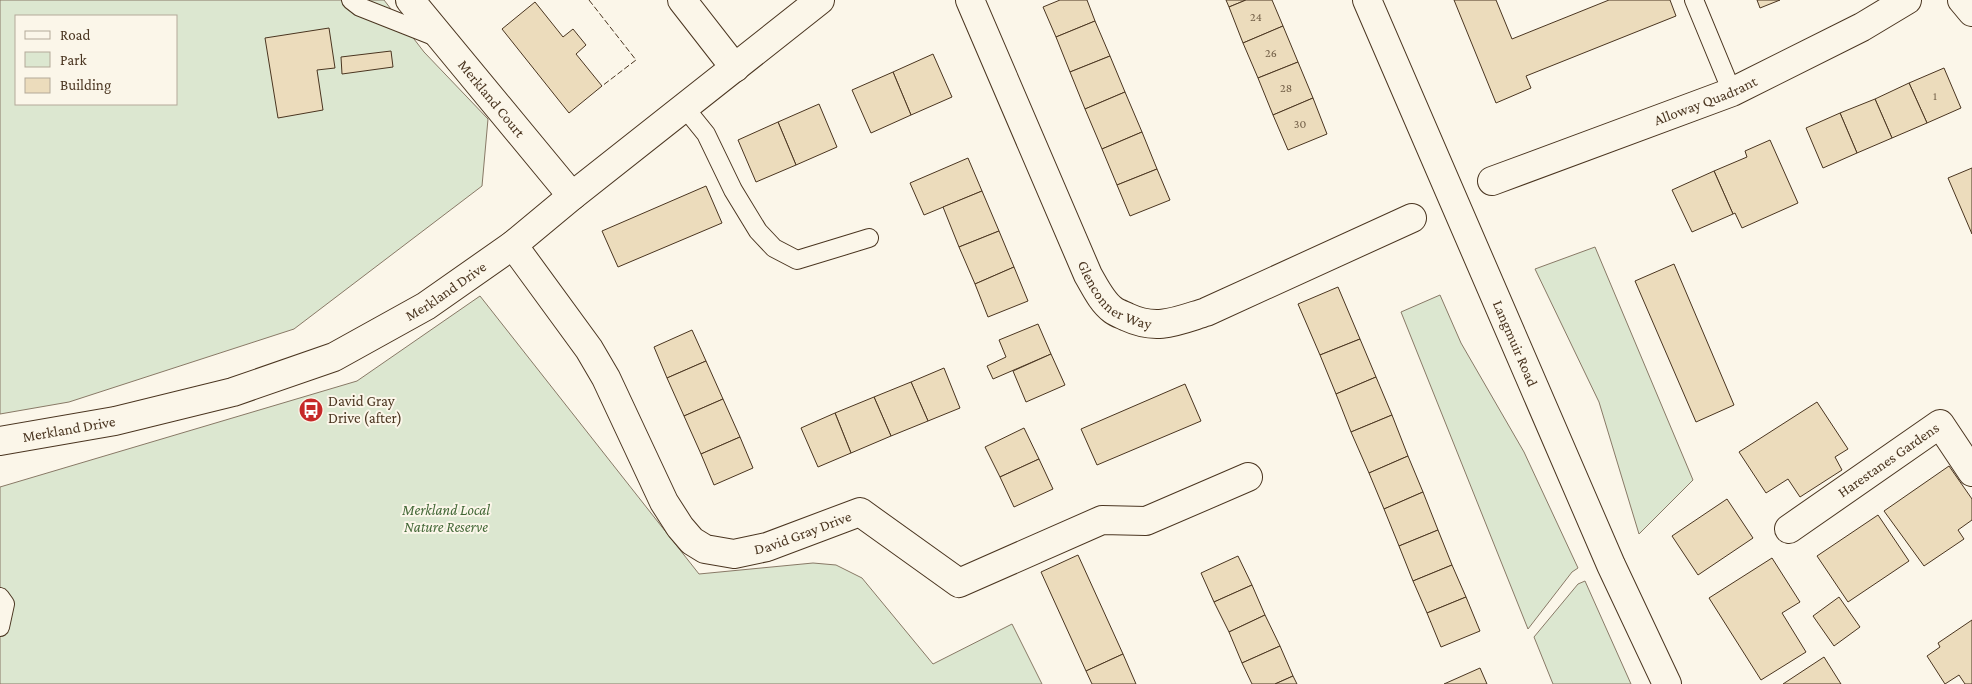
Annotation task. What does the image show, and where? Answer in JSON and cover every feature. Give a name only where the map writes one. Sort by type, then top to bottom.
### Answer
[{"type":"street","name":"Merkland Court","points":[[410,0],[572,196]]},
{"type":"street","points":[[682,0],[735,68]]},
{"type":"street","name":"Merkland Drive","points":[[0,441],[115,421],[233,392],[334,356],[426,306],[513,245],[820,0]]},
{"type":"street","name":"Glenconner Way","points":[[970,0],[1088,275],[1103,299],[1113,310],[1135,320],[1154,325],[1206,312],[1412,218]]},
{"type":"street","name":"Langmuir Road","points":[[1367,0],[1604,547],[1667,684]]},
{"type":"street","name":"Alloway Quadrant","points":[[1492,181],[1732,92],[1862,27],[1907,0]]},
{"type":"street","points":[[1962,0],[1972,12]]},
{"type":"street","name":"David Gray Drive","points":[[513,245],[589,349],[606,378],[664,502],[680,527],[692,541],[705,549],[734,554],[767,547],[860,512],[959,583],[1102,520],[1146,522],[1248,478]]},
{"type":"street","name":"Harestanes Gardens","points":[[1789,529],[1940,424],[1972,472]]},
{"type":"lane","points":[[351,0],[360,6],[442,38]]},
{"type":"lane","points":[[1694,0],[1732,92]]},
{"type":"lane","points":[[685,108],[706,134],[733,190],[758,231],[774,248],[797,260],[869,238]]},
{"type":"lane","points":[[0,597],[5,604],[0,627]]},
{"type":"green space","points":[[0,0],[384,0],[424,52],[488,119],[482,186],[294,329],[69,402],[0,414]]},
{"type":"green space","points":[[1595,247],[1693,480],[1639,534],[1599,402],[1535,269]]},
{"type":"green space","points":[[1440,295],[1461,343],[1524,452],[1578,568],[1572,572],[1528,629],[1401,312]]},
{"type":"green space","name":"Merkland Local Nature Reserve","points":[[480,296],[699,574],[813,563],[836,565],[862,578],[933,664],[1012,624],[1042,684],[0,684],[0,487],[357,381]]},
{"type":"green space","points":[[1585,581],[1631,684],[1553,684],[1534,637],[1578,584]]},
{"type":"building","points":[[1060,0],[1087,0],[1095,21],[1056,37],[1043,7]]},
{"type":"building","points":[[1226,0],[1246,0],[1229,7]]},
{"type":"building","points":[[1246,0],[1272,0],[1283,26],[1243,43],[1229,7]]},
{"type":"building","points":[[1454,0],[1496,0],[1512,39],[1609,0],[1670,0],[1676,16],[1526,76],[1531,88],[1496,103]]},
{"type":"building","points":[[1757,0],[1780,0],[1760,8]]},
{"type":"building","points":[[535,2],[563,37],[573,29],[586,45],[576,54],[602,86],[569,113],[502,29]]},
{"type":"building","points":[[1095,21],[1110,56],[1070,72],[1056,37]]},
{"type":"building","points":[[1283,26],[1298,62],[1258,78],[1243,43]]},
{"type":"building","points":[[329,28],[335,68],[317,70],[323,110],[278,118],[265,38]]},
{"type":"building","points":[[391,51],[393,67],[342,74],[341,57]]},
{"type":"building","points":[[933,54],[952,97],[911,115],[893,72]]},
{"type":"building","points":[[1110,56],[1125,92],[1085,109],[1070,72]]},
{"type":"building","points":[[1298,62],[1313,98],[1273,115],[1258,78]]},
{"type":"building","points":[[1944,68],[1961,108],[1927,123],[1909,83]]},
{"type":"building","points":[[893,72],[911,115],[871,133],[852,90]]},
{"type":"building","points":[[1909,83],[1927,123],[1892,138],[1875,99]]},
{"type":"building","points":[[1125,92],[1142,132],[1102,149],[1085,109]]},
{"type":"building","points":[[1313,98],[1327,134],[1288,150],[1273,115]]},
{"type":"building","points":[[1875,99],[1892,138],[1857,153],[1840,113]]},
{"type":"building","points":[[819,104],[837,147],[796,165],[778,122]]},
{"type":"building","points":[[1840,113],[1857,153],[1823,168],[1806,128]]},
{"type":"building","points":[[778,122],[796,165],[756,182],[738,140]]},
{"type":"building","points":[[1142,132],[1157,169],[1117,185],[1102,149]]},
{"type":"building","points":[[1770,140],[1798,203],[1742,228],[1735,213],[1733,214],[1714,171],[1747,157],[1745,151]]},
{"type":"building","points":[[968,158],[982,191],[924,215],[910,183]]},
{"type":"building","points":[[1972,168],[1972,234],[1948,178]]},
{"type":"building","points":[[1157,169],[1170,200],[1130,216],[1117,185]]},
{"type":"building","points":[[1714,171],[1733,214],[1692,232],[1672,190]]},
{"type":"building","points":[[706,186],[722,223],[618,267],[602,231]]},
{"type":"building","points":[[982,191],[999,231],[959,247],[943,207]]},
{"type":"building","points":[[999,231],[1014,267],[975,284],[959,247]]},
{"type":"building","points":[[1674,264],[1734,405],[1696,422],[1635,281]]},
{"type":"building","points":[[1014,267],[1028,301],[988,317],[975,284]]},
{"type":"building","points":[[1338,287],[1360,339],[1320,355],[1298,304]]},
{"type":"building","points":[[1038,324],[1051,354],[993,379],[987,366],[1006,357],[999,340]]},
{"type":"building","points":[[692,330],[706,361],[667,378],[654,347]]},
{"type":"building","points":[[1360,339],[1376,377],[1336,394],[1320,355]]},
{"type":"building","points":[[1051,354],[1065,385],[1026,402],[1013,371]]},
{"type":"building","points":[[706,361],[723,399],[684,416],[667,378]]},
{"type":"building","points":[[944,368],[960,408],[928,421],[911,382]]},
{"type":"building","points":[[1376,377],[1392,415],[1351,432],[1336,394]]},
{"type":"building","points":[[911,382],[928,421],[891,436],[874,397]]},
{"type":"building","points":[[1185,384],[1201,421],[1097,465],[1081,429]]},
{"type":"building","points":[[874,397],[891,436],[851,453],[835,413]]},
{"type":"building","points":[[723,399],[740,437],[701,454],[684,416]]},
{"type":"building","points":[[1817,402],[1848,449],[1835,457],[1842,470],[1800,497],[1788,479],[1766,493],[1739,452]]},
{"type":"building","points":[[835,413],[851,453],[818,467],[801,428]]},
{"type":"building","points":[[1392,415],[1408,456],[1369,473],[1351,432]]},
{"type":"building","points":[[1024,428],[1039,459],[1000,477],[985,447]]},
{"type":"building","points":[[740,437],[753,468],[714,485],[701,454]]},
{"type":"building","points":[[1408,456],[1423,492],[1384,509],[1369,473]]},
{"type":"building","points":[[1039,459],[1053,489],[1014,507],[1000,477]]},
{"type":"building","points":[[1949,466],[1972,499],[1972,520],[1958,530],[1964,539],[1924,566],[1884,511]]},
{"type":"building","points":[[1423,492],[1438,530],[1399,546],[1384,509]]},
{"type":"building","points":[[1727,499],[1753,538],[1698,575],[1672,536]]},
{"type":"building","points":[[1878,515],[1909,561],[1848,602],[1817,556]]},
{"type":"building","points":[[1438,530],[1452,565],[1413,581],[1399,546]]},
{"type":"building","points":[[1078,555],[1123,654],[1086,671],[1041,572]]},
{"type":"building","points":[[1238,556],[1252,585],[1214,602],[1201,573]]},
{"type":"building","points":[[1772,558],[1800,602],[1782,613],[1806,652],[1761,680],[1709,598]]},
{"type":"building","points":[[1452,565],[1466,597],[1427,613],[1413,581]]},
{"type":"building","points":[[1252,585],[1265,615],[1229,632],[1214,602]]},
{"type":"building","points":[[1466,597],[1480,631],[1441,647],[1427,613]]},
{"type":"building","points":[[1839,597],[1860,627],[1834,646],[1813,616]]},
{"type":"building","points":[[1265,615],[1280,646],[1242,663],[1229,632]]},
{"type":"building","points":[[1972,620],[1972,684],[1965,684],[1959,675],[1945,684],[1927,656],[1940,647],[1938,643]]},
{"type":"building","points":[[1280,646],[1293,676],[1275,684],[1252,684],[1242,663]]},
{"type":"building","points":[[1123,654],[1136,684],[1092,684],[1086,671]]},
{"type":"building","points":[[1824,657],[1841,684],[1783,684]]},
{"type":"building","points":[[1480,668],[1487,684],[1444,684]]},
{"type":"building","points":[[1293,676],[1297,684],[1275,684]]},
{"type":"fence","points":[[589,0],[636,60],[602,86]]},
{"type":"place","name":"David Gray Drive (after)","points":[[311,410]]}]
